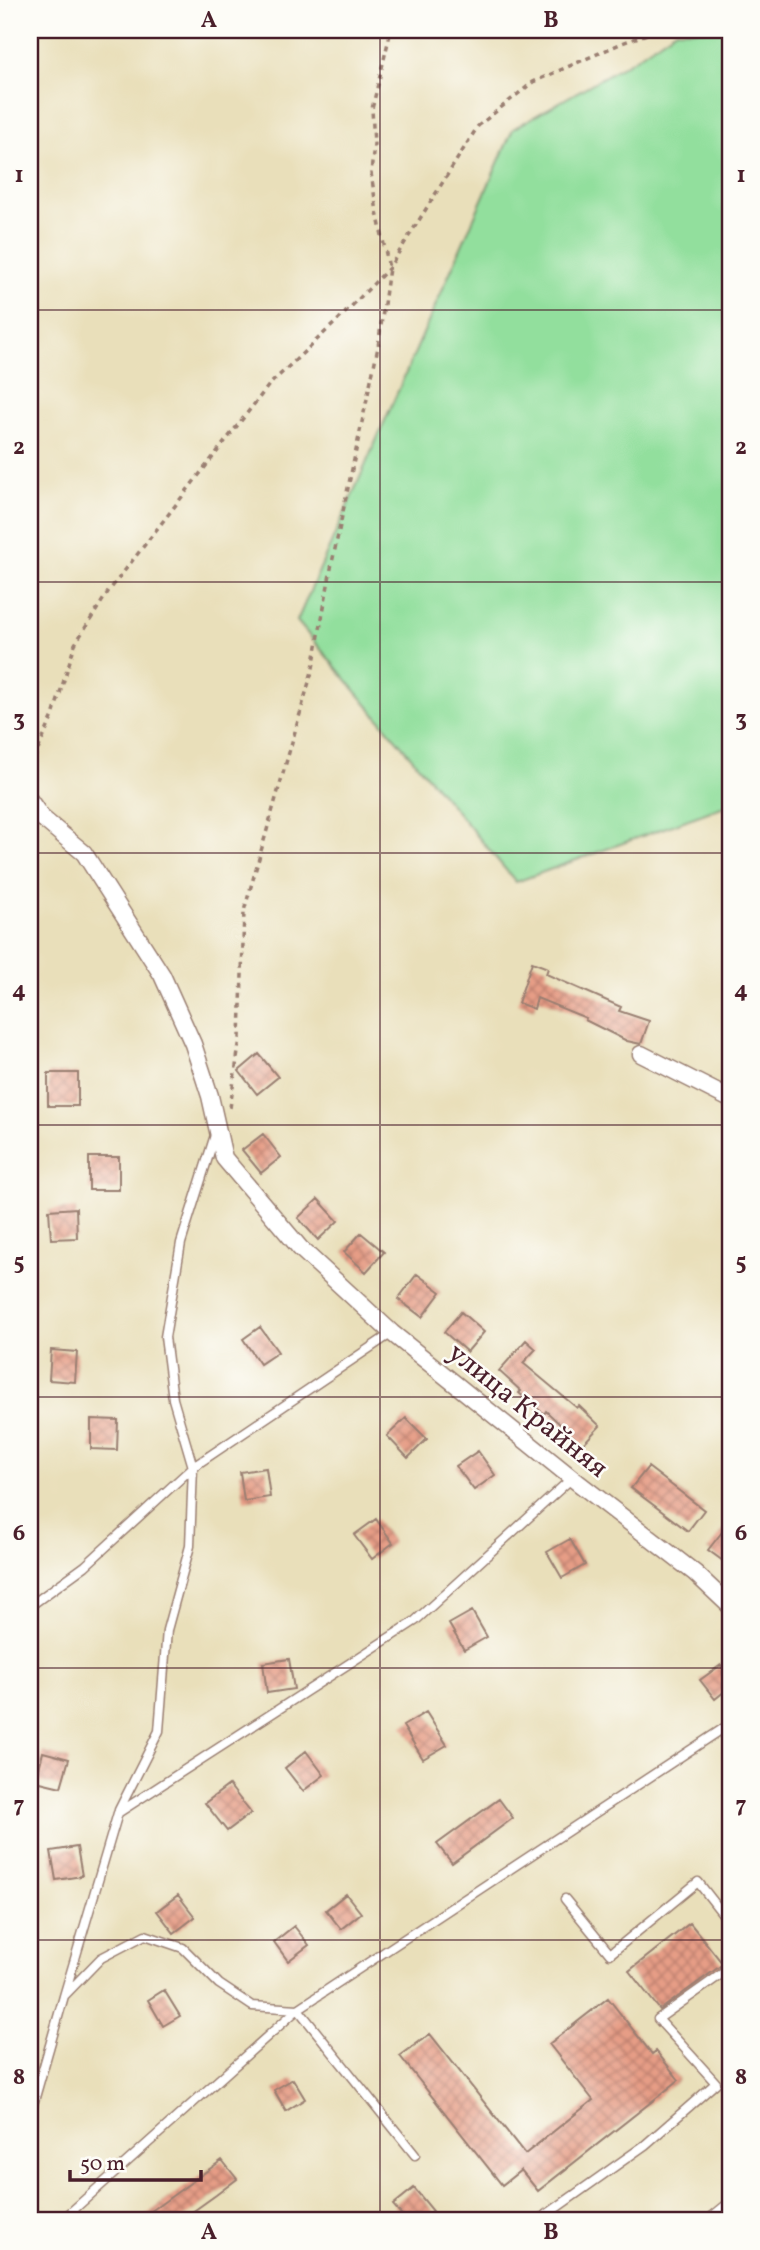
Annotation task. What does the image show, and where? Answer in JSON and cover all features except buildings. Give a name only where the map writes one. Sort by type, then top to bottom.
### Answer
[{"type":"street","name":"улица Крайняя","points":[[30,801],[41,817],[84,853],[162,975],[223,1124],[224,1158],[300,1248],[392,1333],[695,1573],[730,1606]]},
{"type":"street","points":[[641,1054],[730,1099]]},
{"type":"street","points":[[714,2220],[730,2207]]},
{"type":"lane","points":[[30,2115],[118,1813],[159,1731],[167,1630],[190,1546],[192,1466],[173,1399],[165,1337],[181,1244],[223,1124]]},
{"type":"lane","points":[[30,1606],[85,1566],[192,1466],[392,1333]]},
{"type":"lane","points":[[118,1813],[415,1621],[572,1478]]},
{"type":"lane","points":[[62,2220],[298,2009],[730,1724]]},
{"type":"lane","points":[[565,1899],[610,1954],[698,1882],[730,1923]]},
{"type":"lane","points":[[64,1996],[101,1958],[145,1935],[183,1948],[219,1984],[252,2006],[298,2009],[415,2155]]},
{"type":"lane","points":[[539,2220],[645,2145],[716,2083],[659,2019],[730,1968]]},
{"type":"path","points":[[223,1124],[240,1038],[244,911],[313,668],[332,563],[378,347],[389,268],[372,173],[372,109],[391,30]]},
{"type":"path","points":[[30,768],[53,716],[75,644],[108,592],[269,385],[389,268],[478,126],[533,82],[658,30]]},
{"type":"green space","points":[[676,30],[730,30],[730,804],[516,882],[297,621],[513,129],[633,60]]}]
